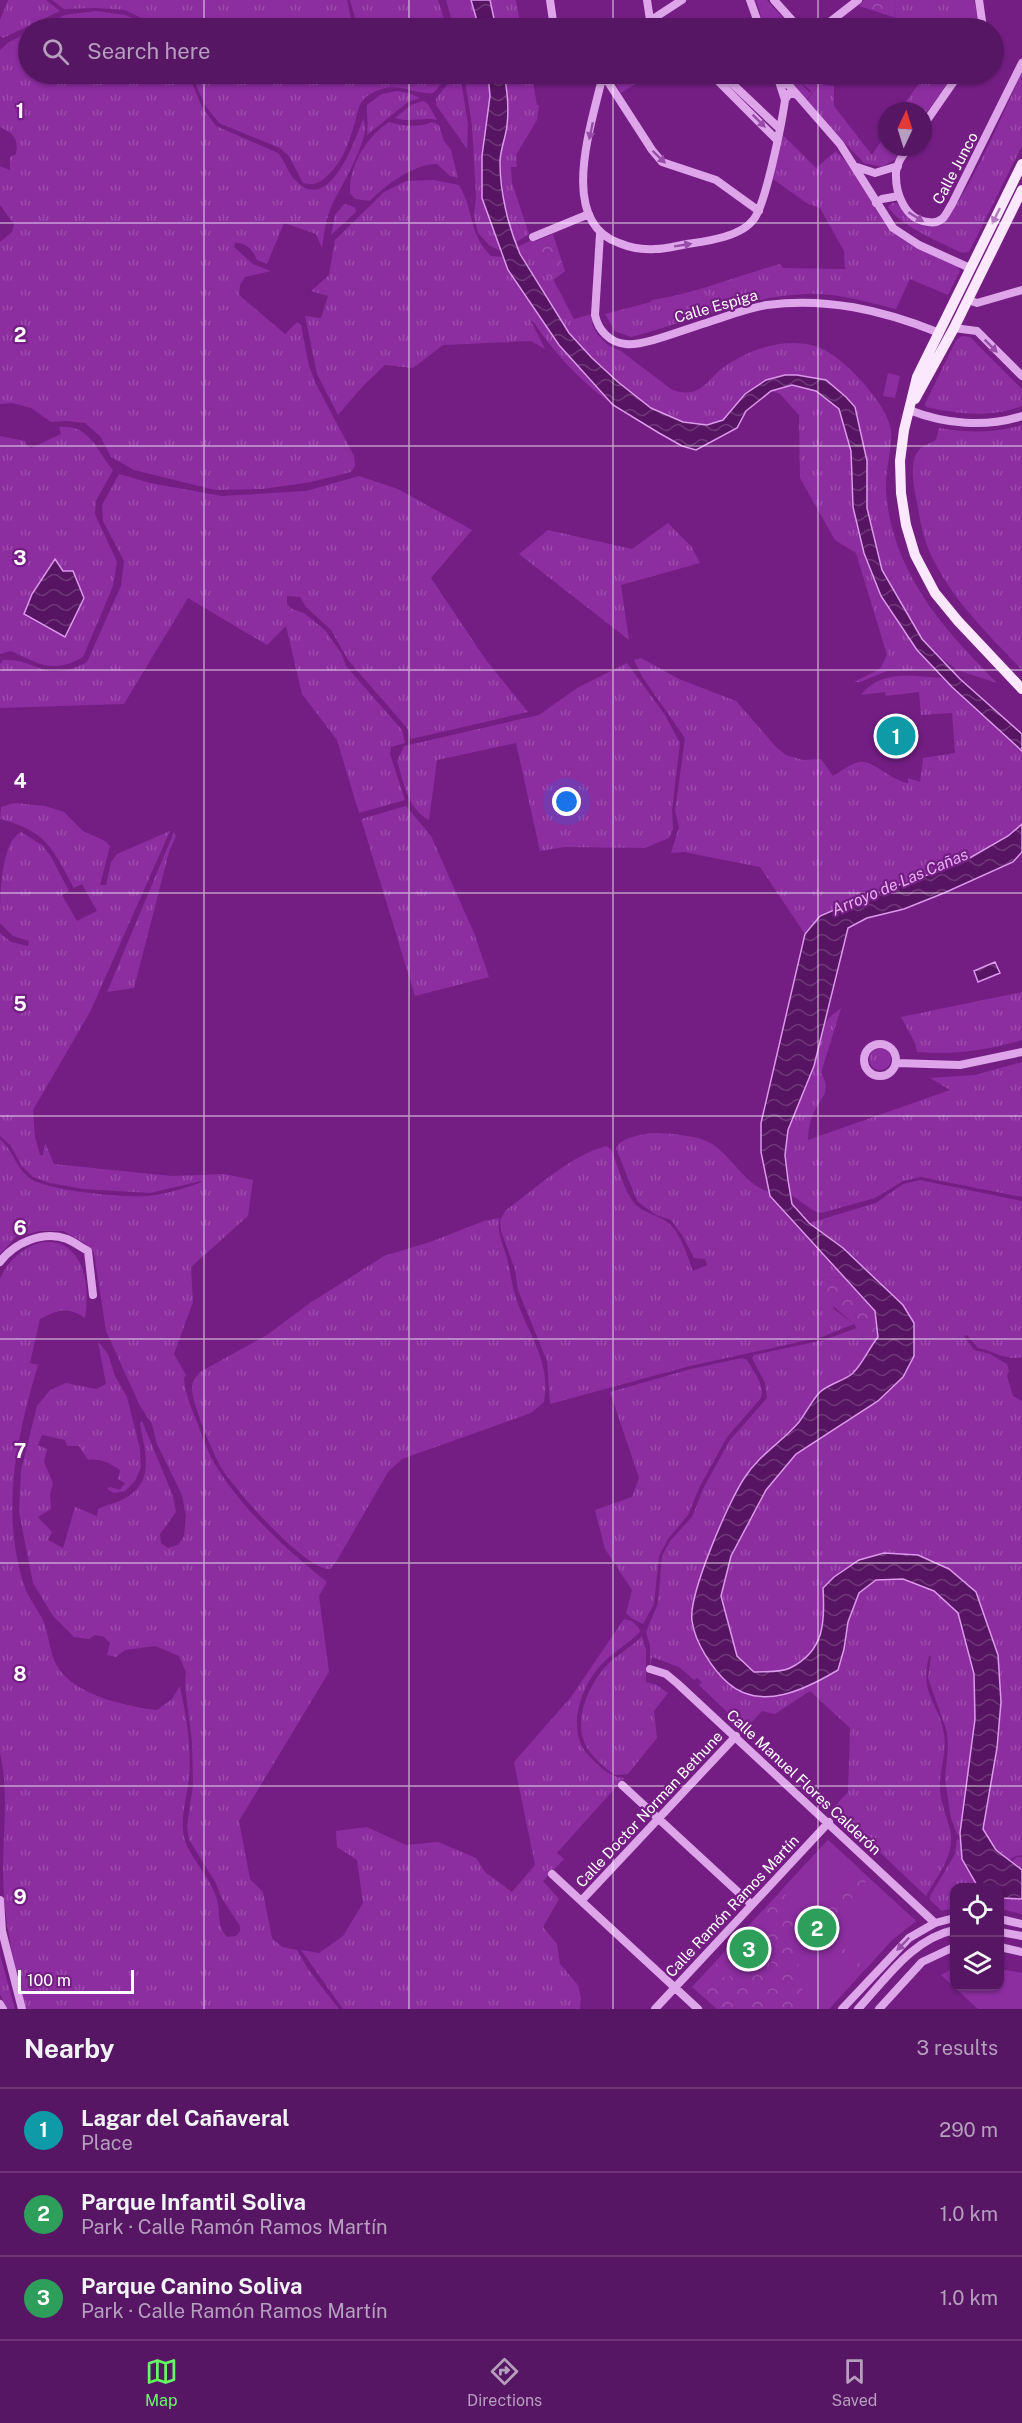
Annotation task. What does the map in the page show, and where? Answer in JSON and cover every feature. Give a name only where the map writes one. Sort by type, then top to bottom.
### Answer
[{"type":"main road","points":[[1022,164],[916,377],[900,461],[901,493],[906,525],[915,555],[936,593],[958,621],[1022,689]]},
{"type":"main road","points":[[909,410],[968,300],[1022,190]]},
{"type":"main road","points":[[918,393],[920,383],[938,343],[937,332]]},
{"type":"street","points":[[550,0],[553,18]]},
{"type":"street","points":[[647,0],[650,18]]},
{"type":"street","points":[[653,18],[682,0]]},
{"type":"street","points":[[750,0],[756,18]]},
{"type":"street","points":[[774,0],[790,18]]},
{"type":"street","points":[[835,18],[858,0]]},
{"type":"street","points":[[980,0],[982,18]]},
{"type":"street","name":"Calle Junco","points":[[899,196],[906,210],[923,222],[934,223],[942,219],[988,136],[1022,63]]},
{"type":"street","points":[[601,84],[582,169],[583,192],[589,214],[600,234],[633,248],[654,250],[734,234],[752,222],[759,211],[785,100],[790,92],[797,95]]},
{"type":"street","points":[[609,84],[662,162],[716,180],[759,211]]},
{"type":"street","points":[[721,84],[776,139]]},
{"type":"street","points":[[733,84],[779,128]]},
{"type":"street","points":[[781,84],[785,100]]},
{"type":"street","points":[[787,84],[840,144],[857,167],[887,220],[901,235],[970,268]]},
{"type":"street","points":[[932,113],[952,84]]},
{"type":"street","points":[[876,203],[882,199],[899,196],[898,166],[904,156]]},
{"type":"street","points":[[866,183],[875,173],[898,166]]},
{"type":"street","points":[[857,167],[875,173]]},
{"type":"street","points":[[533,237],[589,214]]},
{"type":"street","name":"Calle Espiga","points":[[600,234],[595,315],[597,324],[604,334],[616,342],[638,344],[765,305],[804,302],[849,305],[937,332]]},
{"type":"street","points":[[968,300],[976,303],[1022,290]]},
{"type":"street","points":[[954,327],[977,331],[1022,376]]},
{"type":"street","points":[[909,410],[927,417],[953,422],[986,423],[1022,416]]},
{"type":"street","points":[[896,1063],[960,1065],[1022,1052]]},
{"type":"street","points":[[0,1262],[9,1251],[36,1237],[65,1238],[88,1251],[93,1294]]},
{"type":"street","name":"Calle Manuel Flores Calderón","points":[[650,1669],[666,1674],[736,1736],[935,1923]]},
{"type":"street","name":"Calle Doctor Norman Bethune","points":[[582,1900],[736,1736]]},
{"type":"street","points":[[622,1785],[751,1904]]},
{"type":"street","name":"Calle Ramón Ramos Martín","points":[[655,2009],[829,1822]]},
{"type":"street","points":[[552,1874],[698,2009]]},
{"type":"street","points":[[0,1900],[2,1931],[22,2009]]},
{"type":"street","points":[[842,2009],[909,1938],[935,1923],[950,1919]]},
{"type":"street","points":[[1004,1920],[1022,1924]]},
{"type":"street","points":[[858,2009],[913,1949],[937,1935],[950,1931]]},
{"type":"street","points":[[1004,1933],[1022,1936]]},
{"type":"street","points":[[1004,1948],[1022,1952]]},
{"type":"street","points":[[879,2009],[922,1962],[950,1949]]},
{"type":"street","points":[[0,2004],[3,2009]]},
{"type":"green space","points":[[8,0],[46,0],[60,11],[45,18],[18,18],[18,31],[3,38],[0,36],[0,20]]},
{"type":"green space","points":[[52,0],[347,0],[351,18],[141,18],[125,10],[64,9]]},
{"type":"green space","points":[[350,0],[438,0],[444,18],[355,18]]},
{"type":"green space","points":[[446,0],[471,0],[476,18],[451,18]]},
{"type":"green space","points":[[490,0],[516,0],[519,18],[494,18]]},
{"type":"green space","points":[[756,0],[767,0],[783,18],[761,18]]},
{"type":"green space","points":[[864,0],[894,0],[896,18],[859,6]]},
{"type":"green space","points":[[894,0],[974,0],[977,18],[896,18]]},
{"type":"green space","points":[[96,11],[132,18],[59,18]]},
{"type":"green space","points":[[18,38],[18,84],[192,84],[202,107],[216,126],[278,153],[293,178],[308,189],[320,189],[339,171],[363,119],[365,127],[363,138],[330,210],[322,248],[316,234],[284,223],[267,264],[257,260],[246,246],[235,243],[234,247],[253,264],[271,271],[245,277],[240,285],[239,295],[285,334],[297,322],[301,325],[309,366],[316,384],[354,456],[355,466],[351,472],[311,482],[263,489],[215,490],[134,470],[111,457],[100,436],[85,423],[51,422],[31,408],[12,403],[0,404],[0,242],[12,232],[14,224],[0,205],[0,166],[10,170],[10,157],[16,154],[17,149],[14,137],[0,127],[0,50]]},
{"type":"green space","points":[[1022,72],[1022,146],[969,252],[962,253],[902,221],[888,207],[892,203],[897,203],[909,218],[920,225],[932,227],[947,217],[959,201],[984,155]]},
{"type":"green space","points":[[196,84],[442,84],[433,93],[394,87],[379,90],[366,97],[360,105],[342,157],[334,169],[322,180],[310,184],[303,183],[289,156],[280,148],[219,123],[205,105]]},
{"type":"green space","points":[[447,84],[462,84],[468,124],[467,149],[436,105],[436,99]]},
{"type":"green space","points":[[466,84],[489,84],[490,96],[482,156],[482,198],[501,251],[490,246],[478,233],[474,216],[476,195],[472,126]]},
{"type":"green space","points":[[505,84],[533,84],[537,105],[539,105],[537,120],[516,155],[517,167],[511,167],[512,183],[529,234],[515,243],[504,200],[500,161],[507,124]]},
{"type":"green space","points":[[616,84],[635,84],[621,93]]},
{"type":"green space","points":[[791,84],[802,84],[810,93],[811,91],[804,84],[819,84],[805,102]]},
{"type":"green space","points":[[819,84],[834,86],[834,106],[872,155],[878,146],[878,156],[898,156],[896,159],[882,167],[864,163],[806,102]]},
{"type":"green space","points":[[918,84],[947,84],[932,105],[932,102],[906,102]]},
{"type":"green space","points":[[397,91],[420,98],[408,102],[367,135],[367,105],[382,94]]},
{"type":"green space","points":[[423,101],[428,104],[437,120],[395,118],[411,105]]},
{"type":"green space","points":[[389,122],[410,126],[432,122],[439,125],[444,141],[451,150],[458,178],[450,176],[437,164],[428,165],[400,176],[370,201],[355,199],[350,193],[350,183],[360,153],[373,136]]},
{"type":"green space","points":[[783,135],[816,168],[836,151],[856,172],[885,221],[955,261],[960,271],[948,295],[910,279],[896,309],[840,296],[805,294],[739,305],[631,337],[615,331],[605,314],[700,289],[780,264],[783,268],[845,269],[844,251],[820,208],[808,204],[773,179]]},
{"type":"green space","points":[[433,180],[459,185],[483,247],[491,256],[504,257],[508,271],[559,345],[613,405],[569,367],[531,321],[545,349],[531,341],[443,345],[413,368],[385,365],[338,415],[317,374],[305,316],[321,318],[328,296],[311,291],[329,275],[335,240],[384,192],[406,181]]},
{"type":"green space","points":[[344,204],[355,207],[356,212],[331,235],[335,215]]},
{"type":"green space","points":[[553,234],[565,271],[552,281],[534,245],[536,241]]},
{"type":"green space","points":[[532,240],[536,241],[535,245],[574,319],[592,314],[592,324],[597,334],[608,345],[621,351],[671,389],[680,392],[697,390],[731,362],[754,351],[778,344],[815,346],[826,351],[850,369],[873,395],[888,420],[891,437],[886,481],[888,508],[897,544],[909,571],[942,622],[997,683],[957,670],[922,639],[882,570],[867,508],[867,461],[855,407],[846,397],[826,380],[797,375],[745,394],[723,420],[707,425],[683,422],[651,408],[618,382],[569,333],[517,247]]},
{"type":"green space","points":[[962,336],[970,337],[1022,389],[1022,406],[998,412],[974,414],[926,407],[925,404],[956,340]]},
{"type":"green space","points":[[888,373],[900,376],[895,398],[883,396]]},
{"type":"green space","points":[[792,385],[816,391],[839,409],[851,451],[853,507],[917,650],[935,669],[887,671],[860,682],[854,682],[880,669],[887,655],[856,553],[835,540],[800,478],[799,415],[780,394],[771,391]]},
{"type":"green space","points":[[1022,425],[1022,670],[973,618],[942,575],[925,539],[913,467],[916,454],[936,440],[939,428],[981,431],[1002,430]]},
{"type":"green space","points":[[59,427],[70,427],[85,434],[113,470],[96,501],[95,514],[117,562],[113,586],[83,657],[55,666],[38,663],[11,651],[0,654],[0,436],[25,441],[26,445],[31,448],[61,434]],"holes":[[[55,559],[63,571],[32,594]]]},
{"type":"green space","points":[[119,474],[150,483],[222,496],[306,491],[359,476],[398,489],[472,530],[431,578],[486,660],[528,712],[411,739],[407,728],[348,660],[331,630],[306,607],[300,597],[287,596],[287,604],[292,609],[304,613],[325,630],[341,653],[346,666],[402,730],[405,743],[391,747],[390,754],[405,800],[359,813],[337,740],[302,694],[286,626],[267,645],[188,598],[124,704],[0,708],[0,664],[3,660],[15,660],[50,671],[60,671],[87,662],[121,586],[124,561],[103,521],[102,505]]},
{"type":"green space","points":[[668,523],[691,546],[700,563],[621,585],[629,640],[519,554],[548,530],[632,549]]},
{"type":"green space","points":[[641,658],[679,679],[736,701],[777,748],[786,755],[803,760],[821,759],[833,776],[852,764],[864,762],[908,783],[908,778],[920,782],[923,758],[955,753],[952,713],[921,715],[919,692],[886,696],[885,692],[861,695],[878,681],[888,678],[909,676],[943,678],[1022,751],[1022,824],[1008,836],[961,863],[862,898],[820,916],[805,934],[760,867],[684,852],[671,853],[679,827],[675,811],[685,738],[643,678],[634,660]]},
{"type":"green space","points":[[627,663],[665,715],[680,743],[672,810],[673,829],[669,838],[645,848],[565,847],[540,851],[516,743],[437,760],[429,820],[411,802],[397,761],[404,746],[539,715],[577,688]]},
{"type":"green space","points":[[14,803],[45,806],[64,812],[83,831],[105,841],[110,846],[100,885],[106,885],[111,862],[117,854],[170,831],[90,1012],[33,1110],[35,1137],[40,1155],[43,1155],[45,1143],[54,1164],[171,1176],[224,1174],[253,1180],[248,1216],[191,1267],[193,1302],[174,1354],[186,1375],[184,1378],[189,1400],[211,1458],[218,1469],[241,1500],[268,1530],[327,1582],[319,1596],[329,1672],[239,1821],[250,1879],[263,1892],[272,1938],[282,1947],[297,1950],[308,1969],[339,2009],[26,2009],[10,1941],[3,1890],[5,1797],[0,1753],[0,1279],[5,1269],[22,1251],[43,1242],[54,1242],[74,1254],[82,1268],[87,1302],[85,1318],[73,1312],[62,1311],[40,1319],[30,1363],[38,1365],[23,1421],[12,1504],[17,1560],[25,1588],[43,1620],[56,1664],[74,1684],[115,1702],[157,1710],[172,1699],[180,1686],[190,1755],[183,1814],[184,1837],[190,1852],[215,1894],[223,1932],[227,1937],[236,1936],[240,1931],[240,1926],[189,1840],[187,1826],[193,1785],[192,1742],[185,1686],[186,1672],[179,1656],[155,1646],[125,1650],[116,1657],[107,1655],[110,1643],[104,1637],[95,1635],[89,1639],[74,1637],[53,1616],[33,1583],[19,1512],[21,1471],[37,1406],[50,1390],[66,1383],[96,1389],[106,1384],[98,1342],[108,1354],[115,1376],[127,1397],[140,1449],[141,1467],[135,1481],[125,1491],[114,1493],[107,1489],[110,1487],[120,1490],[125,1483],[118,1479],[120,1470],[105,1462],[88,1460],[79,1446],[67,1446],[65,1440],[42,1435],[38,1445],[47,1449],[44,1462],[53,1483],[50,1495],[51,1509],[38,1517],[52,1532],[48,1540],[63,1548],[75,1507],[97,1516],[98,1509],[124,1499],[141,1484],[146,1466],[140,1423],[142,1421],[173,1496],[176,1512],[160,1534],[161,1543],[168,1548],[178,1545],[184,1536],[186,1516],[182,1495],[157,1444],[152,1424],[140,1406],[106,1331],[94,1252],[84,1243],[63,1231],[40,1231],[16,1237],[0,1254],[0,1139],[26,1175],[40,1183],[54,1187],[106,1195],[149,1196],[202,1182],[150,1193],[83,1189],[50,1183],[33,1177],[21,1165],[11,1146],[0,1136],[0,933],[11,942],[28,946],[29,941],[13,936],[0,923],[5,859],[14,838],[21,832],[42,845],[50,855],[69,891],[62,895],[77,921],[97,911],[82,884],[74,888],[60,862],[46,843],[28,829],[0,819],[1,807]]},
{"type":"green space","points":[[406,806],[431,836],[474,933],[489,977],[415,996],[361,819]]},
{"type":"green space","points":[[174,832],[176,836],[169,852],[134,988],[107,992]]},
{"type":"green space","points":[[1022,992],[1022,1040],[996,1047],[957,1052],[917,1052],[915,1043],[901,1017]]},
{"type":"green space","points":[[841,1008],[821,1073],[826,1089],[811,1118],[808,1140],[950,1090],[930,1078],[975,1075],[1022,1062],[1022,1197],[921,1177],[903,1181],[875,1198],[821,1213],[814,1211],[790,1194],[785,1155],[788,1130],[814,1066],[823,1027],[829,1018]]},
{"type":"green space","points":[[880,1048],[888,1051],[891,1059],[888,1067],[880,1070],[872,1067],[869,1059],[872,1051]]},
{"type":"green space","points":[[650,1133],[684,1135],[709,1142],[753,1184],[769,1192],[770,1197],[843,1277],[826,1278],[834,1309],[854,1324],[822,1337],[690,1366],[550,1404],[547,1361],[518,1290],[515,1270],[501,1231],[500,1220],[506,1210],[566,1165],[606,1146],[611,1149],[624,1185],[635,1204],[672,1226],[683,1245],[693,1271],[707,1265],[705,1259],[694,1258],[671,1220],[656,1215],[638,1202],[635,1196],[616,1148],[626,1139]]},
{"type":"green space","points":[[920,1180],[1022,1201],[1022,1357],[1005,1357],[978,1348],[967,1335],[964,1336],[974,1350],[990,1354],[1007,1364],[1009,1371],[1007,1376],[1013,1396],[1022,1401],[1022,1855],[1005,1863],[957,1834],[951,1818],[945,1779],[947,1732],[928,1678],[931,1656],[929,1656],[926,1680],[944,1734],[940,1789],[951,1838],[945,1864],[926,1896],[833,1808],[848,1792],[850,1728],[810,1691],[775,1714],[762,1711],[745,1729],[699,1685],[702,1682],[697,1678],[694,1680],[679,1667],[652,1657],[650,1666],[650,1646],[646,1632],[658,1603],[662,1556],[670,1541],[692,1517],[704,1487],[730,1440],[767,1398],[765,1383],[752,1358],[754,1355],[824,1340],[857,1328],[864,1338],[878,1337],[853,1373],[820,1393],[798,1423],[769,1449],[745,1477],[705,1562],[698,1588],[760,1472],[914,1356],[843,1248],[809,1223],[876,1203],[903,1184]]},
{"type":"green space","points":[[499,1218],[500,1234],[518,1305],[541,1358],[545,1386],[544,1402],[531,1413],[402,1459],[388,1472],[336,1562],[330,1569],[319,1566],[305,1557],[272,1528],[222,1469],[195,1404],[193,1381],[200,1372],[267,1335],[310,1303],[384,1256],[430,1242],[484,1221]]},
{"type":"green space","points":[[843,1277],[875,1311],[878,1337],[864,1338],[854,1324],[819,1294],[826,1278]]},
{"type":"green space","points":[[742,1358],[747,1360],[758,1379],[761,1398],[727,1437],[699,1488],[688,1515],[668,1539],[659,1556],[654,1604],[643,1624],[626,1613],[632,1590],[605,1549],[595,1510],[632,1497],[639,1478],[610,1392],[691,1369]]},
{"type":"green space","points":[[624,1619],[632,1621],[640,1632],[593,1674],[582,1697],[577,1723],[582,1747],[590,1757],[610,1774],[624,1778],[557,1853],[564,1859],[543,1881],[559,1899],[543,1927],[557,1944],[560,1964],[578,1985],[581,1999],[580,2009],[343,2009],[301,1950],[319,1953],[343,1936],[363,1903],[357,1860],[337,1847],[336,1831],[367,1827],[406,1845],[438,1842],[476,1858],[485,1872],[512,1892],[535,1865],[514,1762],[571,1697]]},
{"type":"green space","points":[[642,1636],[646,1650],[646,1682],[657,1685],[668,1693],[654,1711],[657,1738],[628,1774],[614,1775],[587,1748],[581,1727],[584,1705],[599,1674]]},
{"type":"green space","points":[[957,1839],[1009,1864],[1017,1857],[1022,1857],[1022,1914],[1004,1910],[1004,1883],[950,1883],[950,1909],[942,1911],[930,1900],[930,1896],[955,1854]]},
{"type":"green space","points":[[828,1840],[916,1921],[892,1940],[829,2009],[717,2009],[692,1987]]},
{"type":"green space","points":[[828,1840],[860,1869],[821,1910],[790,1916],[784,1887]]},
{"type":"green space","points":[[869,1878],[916,1921],[892,1940],[866,1969],[835,1940],[836,1916]]},
{"type":"green space","points":[[762,1911],[772,1969],[714,1979],[716,1974],[717,1976],[770,1967],[763,1929],[749,1931],[715,1966],[716,1969],[712,1970],[709,1980],[697,1982]]},
{"type":"green space","points":[[813,1944],[829,1946],[860,1975],[829,2009],[806,2009],[798,1962]]},
{"type":"green space","points":[[0,1955],[15,2009],[7,2009],[0,1994]]},
{"type":"green space","points":[[950,1970],[950,1983],[941,1975]]},
{"type":"green space","points":[[1004,1970],[1022,1973],[1022,2009],[978,2009],[958,1991],[1004,1991]]},
{"type":"water","points":[[471,0],[490,0],[494,18],[476,18]]},
{"type":"water","points":[[489,84],[506,84],[508,119],[500,157],[500,173],[505,209],[512,232],[520,254],[569,333],[618,382],[651,408],[683,422],[707,425],[723,420],[745,394],[766,380],[785,375],[826,380],[846,397],[855,407],[867,461],[867,508],[882,570],[922,639],[960,679],[1022,734],[1022,751],[952,687],[917,650],[881,596],[864,553],[853,507],[851,451],[839,409],[816,391],[792,385],[771,391],[746,411],[737,428],[696,450],[682,446],[613,405],[559,345],[508,270],[482,198],[482,156],[490,96]]},
{"type":"water","points":[[55,559],[63,571],[73,571],[84,598],[65,637],[24,614],[32,594]]},
{"type":"water","points":[[1022,824],[1022,852],[1013,862],[904,909],[867,918],[848,928],[814,1066],[788,1130],[785,1155],[788,1180],[792,1204],[809,1223],[843,1248],[903,1305],[914,1323],[914,1356],[903,1377],[878,1401],[796,1454],[766,1490],[731,1556],[721,1596],[737,1656],[754,1672],[786,1670],[802,1661],[810,1653],[816,1644],[823,1623],[823,1588],[834,1577],[859,1560],[884,1553],[918,1555],[949,1569],[976,1592],[998,1655],[1001,1702],[997,1748],[983,1829],[996,1850],[1022,1870],[1022,1899],[1004,1898],[1004,1883],[976,1883],[962,1859],[960,1833],[975,1719],[974,1674],[958,1613],[934,1591],[903,1579],[876,1580],[859,1593],[848,1622],[838,1670],[798,1690],[769,1697],[741,1692],[722,1678],[701,1647],[692,1621],[696,1591],[711,1548],[745,1477],[757,1462],[799,1422],[820,1392],[856,1370],[878,1337],[875,1311],[770,1196],[761,1152],[761,1123],[805,934],[820,916],[862,898],[961,863],[1008,836]]},
{"type":"water","points":[[995,962],[1000,973],[978,982],[974,971]]},
{"type":"place","name":"Lagar del Cañaveral","points":[[896,736]]},
{"type":"place","name":"Parque Infantil Soliva","points":[[817,1928]]},
{"type":"place","name":"Parque Canino Soliva","points":[[749,1949]]},
{"type":"water label","name":"Arroyo de Las Cañas","points":[[900,882]]}]
